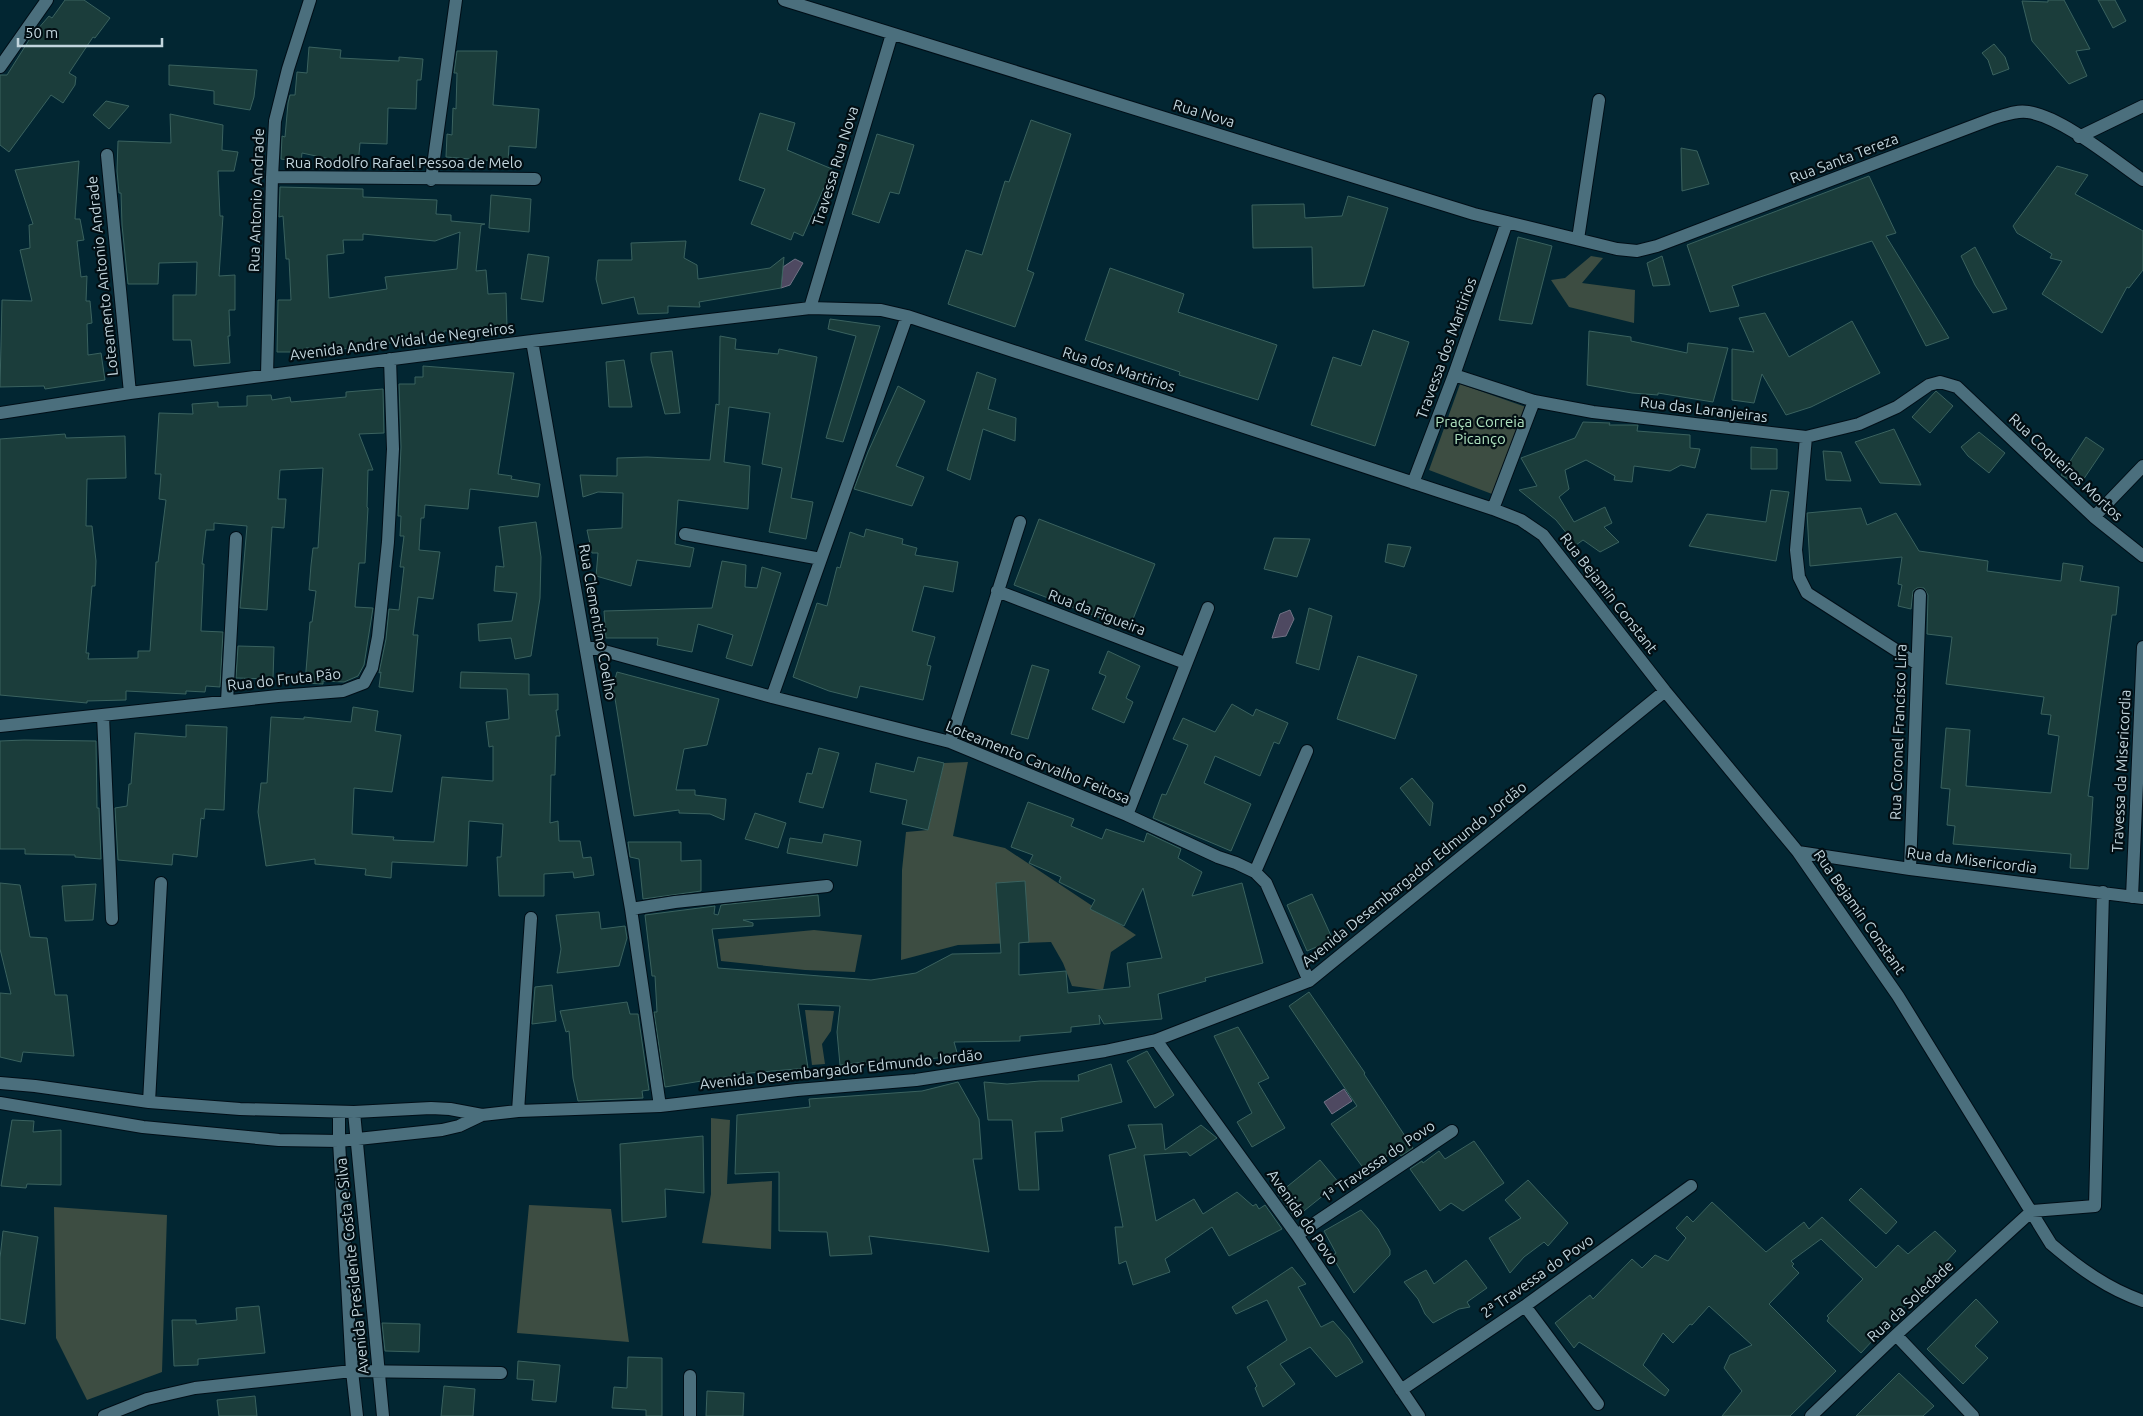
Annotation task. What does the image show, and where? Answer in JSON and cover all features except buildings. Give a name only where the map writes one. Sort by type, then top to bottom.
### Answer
[{"type":"street","points":[[0,67],[47,0]]},
{"type":"street","name":"Rua Antonio Andrade","points":[[267,375],[272,177],[276,121],[288,69],[310,0]]},
{"type":"street","points":[[431,180],[456,0]]},
{"type":"street","name":"Rua Nova","points":[[784,0],[1507,222],[1617,249]]},
{"type":"street","name":"Travessa Rua Nova","points":[[810,308],[892,34]]},
{"type":"street","points":[[1578,239],[1599,100]]},
{"type":"street","points":[[2079,137],[2143,106]]},
{"type":"street","name":"Rua Santa Tereza","points":[[1617,249],[1637,251],[1657,246],[2018,112],[2036,114],[2057,123],[2143,180]]},
{"type":"street","name":"Loteamento Antonio Andrade","points":[[107,155],[130,393]]},
{"type":"street","name":"Rua Rodolfo Rafael Pessoa de Melo","points":[[272,177],[431,180],[535,179]]},
{"type":"street","name":"Travessa dos Martirios","points":[[1413,483],[1454,375],[1507,222]]},
{"type":"street","name":"Rua dos Martirios","points":[[810,308],[881,310],[907,316],[1493,509]]},
{"type":"street","name":"Avenida Andre Vidal de Negreiros","points":[[0,413],[130,393],[390,359],[810,308]]},
{"type":"street","points":[[772,697],[907,316]]},
{"type":"street","name":"Rua Clementino Coelho","points":[[532,341],[631,909],[660,1106]]},
{"type":"street","name":"Rua do Fruta Pão","points":[[0,726],[343,691],[364,683],[372,668],[378,636],[390,505],[393,450],[390,359]]},
{"type":"street","name":"Rua das Laranjeiras","points":[[1454,375],[1534,401],[1592,412],[1806,437],[1859,424],[1897,407],[1929,385],[1940,382],[1957,387],[1969,399]]},
{"type":"street","name":"Rua Coqueiros Mortos","points":[[1969,399],[2094,517],[2143,556]]},
{"type":"street","points":[[1493,509],[1534,401]]},
{"type":"street","points":[[1806,437],[1796,550],[1799,577],[1808,593],[1916,663]]},
{"type":"street","points":[[2094,517],[2143,466]]},
{"type":"street","name":"Rua Bejamin Constant","points":[[1493,509],[1521,520],[1543,535],[1665,691],[1798,852],[1898,996],[2051,1244],[2070,1261],[2124,1294],[2143,1301]]},
{"type":"street","points":[[950,742],[1020,522]]},
{"type":"street","points":[[685,534],[821,559]]},
{"type":"street","points":[[227,702],[236,538]]},
{"type":"street","name":"Rua da Figueira","points":[[997,591],[1185,663]]},
{"type":"street","name":"Rua Coronel Francisco Lira","points":[[1910,870],[1916,663],[1920,595]]},
{"type":"street","points":[[1127,814],[1208,608]]},
{"type":"street","name":"Loteamento Carvalho Feitosa","points":[[586,646],[772,697],[950,742],[1127,814],[1255,872],[1266,883],[1309,981]]},
{"type":"street","name":"Travessa da Misericordia","points":[[2137,898],[2143,647]]},
{"type":"street","name":"Avenida Desembargador Edmundo Jordão","points":[[0,1103],[143,1126],[279,1140],[339,1141],[442,1130],[459,1126],[482,1115],[518,1111],[660,1106],[797,1090],[916,1080],[1106,1051],[1156,1040],[1309,981],[1665,691]]},
{"type":"street","points":[[103,716],[112,918]]},
{"type":"street","points":[[1255,872],[1307,751]]},
{"type":"street","name":"Rua da Misericordia","points":[[1798,852],[1910,870],[2103,892],[2137,898]]},
{"type":"street","points":[[149,1102],[162,884]]},
{"type":"street","points":[[631,909],[676,902],[827,886]]},
{"type":"street","points":[[2032,1211],[2094,1206],[2103,892]]},
{"type":"street","points":[[518,1111],[531,918]]},
{"type":"street","name":"Avenida do Povo","points":[[1156,1040],[1297,1235],[1418,1416]]},
{"type":"street","points":[[0,1083],[149,1102],[240,1110],[354,1112],[431,1108],[450,1109],[482,1115]]},
{"type":"street","name":"Avenida Presidente Costa e Silva","points":[[339,1112],[352,1371],[357,1416]]},
{"type":"street","name":"Avenida Presidente Costa e Silva","points":[[354,1112],[383,1416]]},
{"type":"street","name":"1ª Travessa do Povo","points":[[1297,1235],[1452,1131]]},
{"type":"street","name":"2ª Travessa do Povo","points":[[1401,1390],[1525,1306],[1691,1186]]},
{"type":"street","name":"Rua da Soledade","points":[[1811,1416],[1896,1335],[2032,1211]]},
{"type":"street","points":[[1525,1306],[1598,1404]]},
{"type":"street","points":[[1896,1335],[1973,1416]]},
{"type":"street","points":[[104,1416],[147,1399],[195,1388],[352,1371],[501,1373]]},
{"type":"street","points":[[690,1376],[690,1416]]},
{"type":"green space","points":[[1591,256],[1603,258],[1582,283],[1635,290],[1634,323],[1569,307],[1551,280],[1565,278]]},
{"type":"green space","name":"Praça Correia Picanço","points":[[1460,384],[1526,407],[1492,494],[1429,470]]},
{"type":"green space","points":[[968,762],[953,836],[1005,848],[1136,935],[1111,952],[1103,990],[1072,986],[1063,963],[1051,942],[958,945],[901,960],[902,870],[906,832],[928,830],[944,763]]},
{"type":"green space","points":[[814,930],[862,935],[855,972],[805,970],[721,961],[718,939]]},
{"type":"green space","points":[[805,1010],[834,1011],[831,1031],[822,1044],[825,1064],[812,1065]]},
{"type":"green space","points":[[711,1118],[730,1120],[727,1184],[772,1181],[771,1249],[702,1243],[711,1194]]},
{"type":"green space","points":[[529,1205],[611,1209],[629,1342],[517,1333]]},
{"type":"green space","points":[[54,1207],[167,1215],[162,1372],[87,1400],[56,1338]]},
{"type":"shaded area","points":[[795,259],[803,263],[790,285],[781,288],[783,267]]},
{"type":"shaded area","points":[[1290,610],[1294,619],[1286,636],[1272,638],[1280,614]]},
{"type":"shaded area","points":[[1344,1089],[1352,1101],[1332,1114],[1324,1102]]}]
